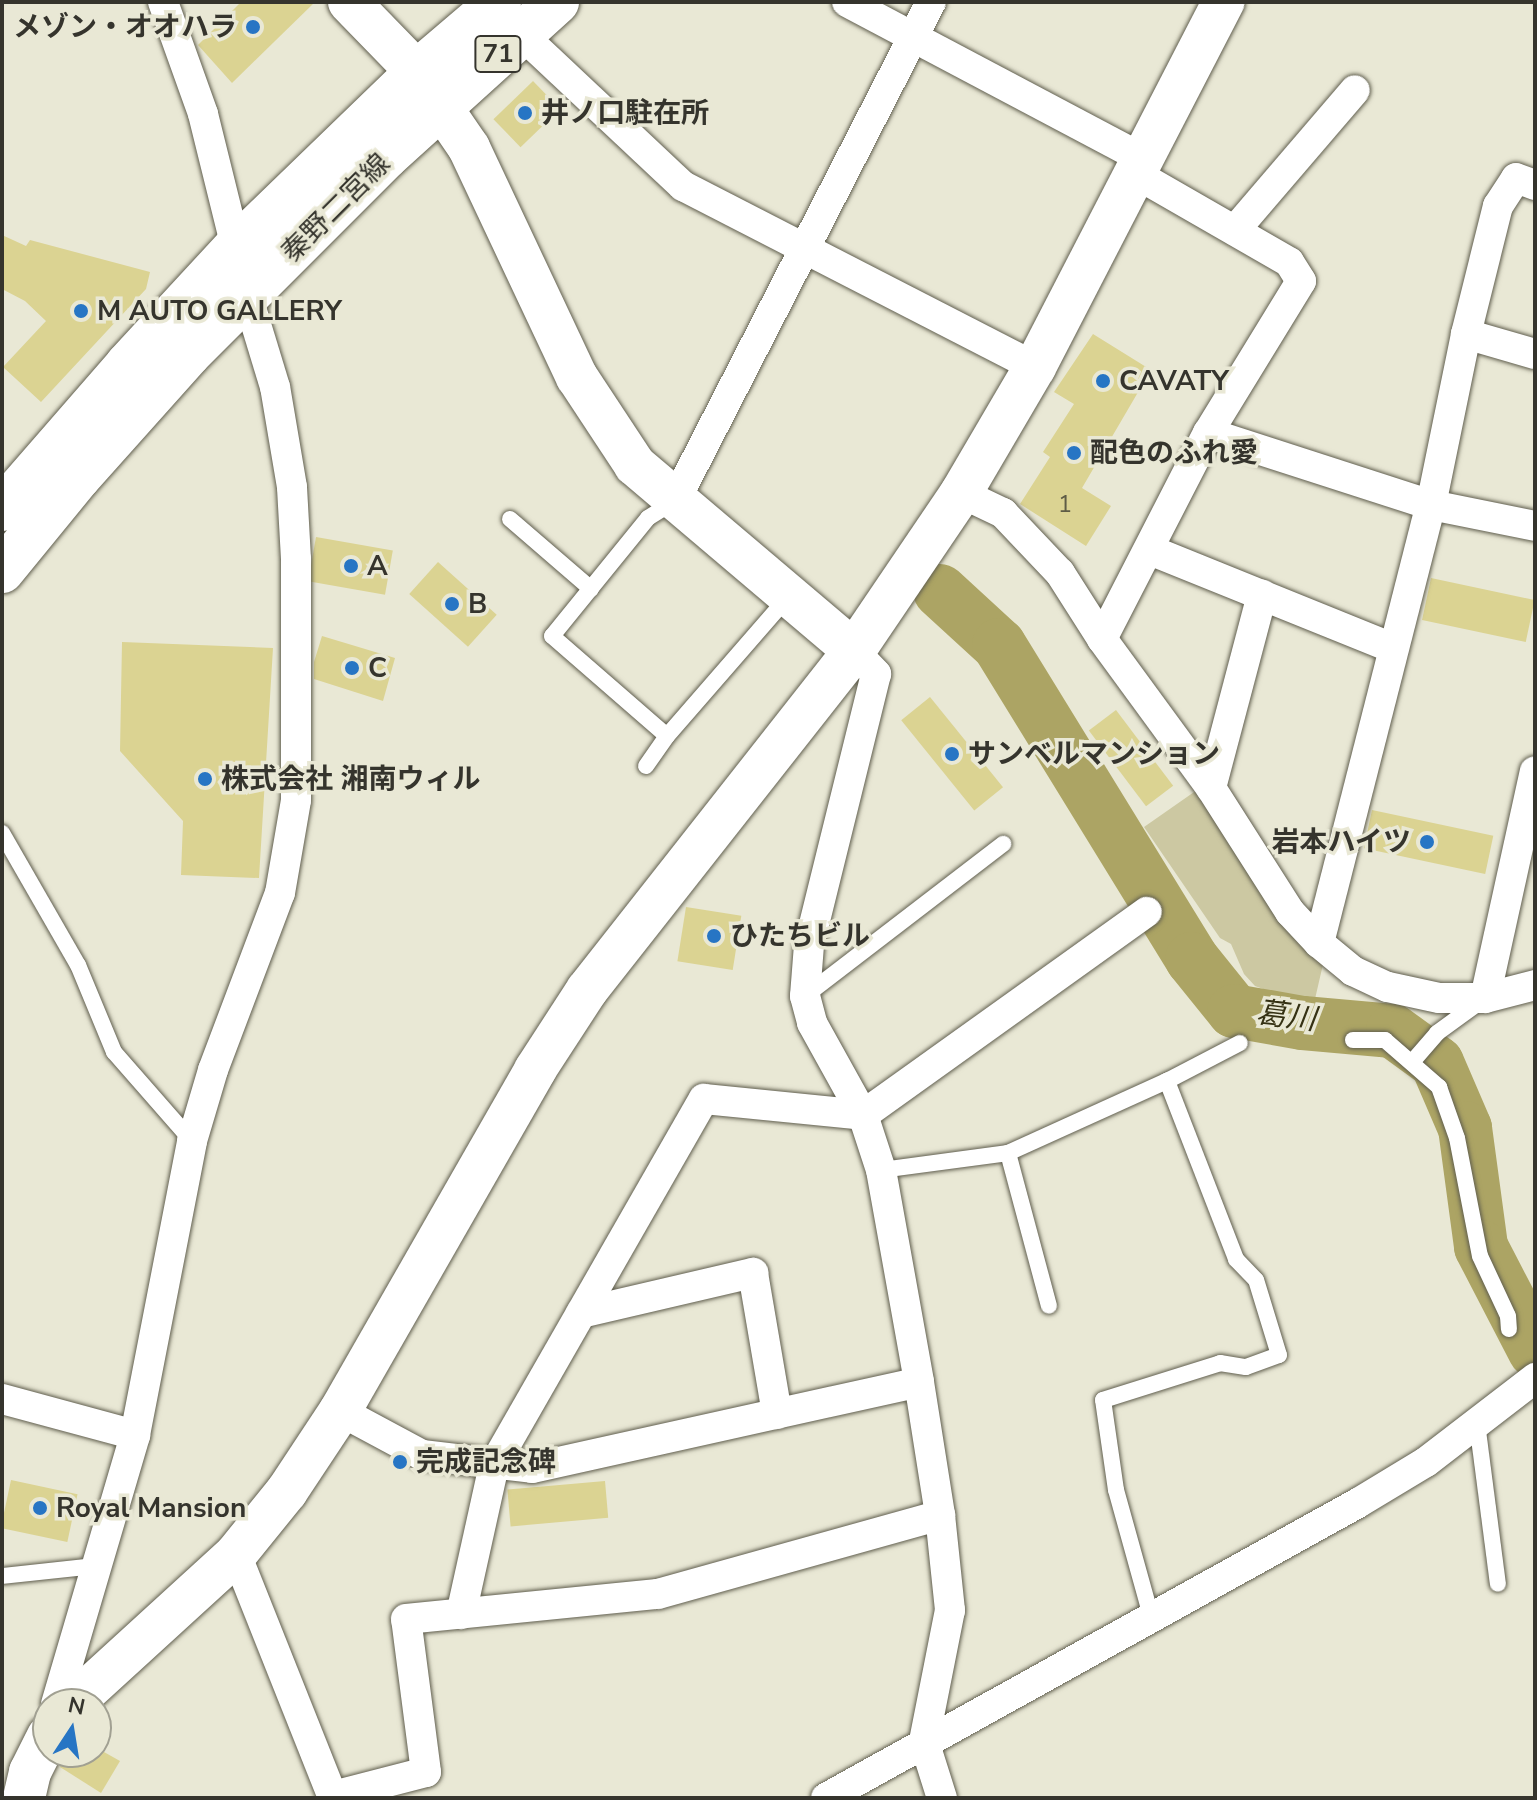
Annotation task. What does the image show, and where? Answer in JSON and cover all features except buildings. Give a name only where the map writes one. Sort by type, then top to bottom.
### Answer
[{"type":"main road","name":"秦野二宮線","points":[[2,509],[127,365],[236,247],[429,90],[509,18],[557,2]]},
{"type":"main road","name":"秦野二宮線","points":[[2,571],[79,477],[247,295],[429,90]]},
{"type":"street","points":[[163,2],[203,114],[236,247]]},
{"type":"street","points":[[349,2],[429,90],[469,148],[577,377],[635,465],[854,651],[876,674],[809,945],[805,996],[812,1023],[863,1115],[881,1170],[919,1382],[940,1515],[950,1610],[924,1741],[942,1798]]},
{"type":"street","points":[[847,2],[1140,166],[1289,262],[1301,281],[1208,433],[1102,639]]},
{"type":"street","points":[[675,501],[931,2]]},
{"type":"street","points":[[89,1688],[236,1554],[287,1491],[340,1411],[535,1070],[587,990],[854,651],[961,493],[1035,367],[1223,2]]},
{"type":"street","points":[[509,18],[683,186],[1035,367]]},
{"type":"street","points":[[1235,230],[1355,90]]},
{"type":"street","points":[[1319,943],[1431,505],[1466,334],[1498,206],[1516,178],[1535,185]]},
{"type":"street","points":[[61,1688],[135,1435],[192,1141],[213,1070],[280,893],[296,800],[296,559],[292,487],[275,387],[247,295]]},
{"type":"street","points":[[1466,334],[1535,354]]},
{"type":"street","points":[[1208,433],[1431,505],[1535,526]]},
{"type":"street","points":[[961,493],[1003,513],[1060,573],[1102,639],[1211,788],[1290,912],[1319,943],[1353,971],[1388,987],[1439,998],[1485,998],[1535,985]]},
{"type":"street","points":[[1150,550],[1393,648]]},
{"type":"street","points":[[1211,788],[1262,595]]},
{"type":"street","points":[[1485,998],[1535,771]]},
{"type":"street","points":[[461,1614],[494,1465],[704,1099],[863,1115],[1147,912]]},
{"type":"street","points":[[581,1313],[753,1273],[777,1414]]},
{"type":"street","points":[[826,1798],[1358,1503],[1426,1462],[1535,1378]]},
{"type":"street","points":[[340,1411],[422,1455],[532,1468],[919,1382]]},
{"type":"street","points":[[2,1399],[135,1435]]},
{"type":"street","points":[[236,1554],[333,1797],[426,1772],[406,1619],[658,1594],[940,1515]]},
{"type":"street","points":[[24,1798],[32,1768]]},
{"type":"lane","points":[[667,736],[552,636],[648,518],[675,501]]},
{"type":"lane","points":[[510,519],[591,589]]},
{"type":"lane","points":[[646,766],[667,736],[789,596]]},
{"type":"lane","points":[[2,833],[78,965],[114,1052],[192,1141]]},
{"type":"lane","points":[[805,996],[1003,844]]},
{"type":"lane","points":[[1413,1061],[1437,1033],[1485,998]]},
{"type":"lane","points":[[1353,1040],[1385,1040],[1413,1061],[1439,1087],[1449,1108],[1480,1256],[1508,1316],[1509,1329]]},
{"type":"lane","points":[[881,1170],[1008,1153],[1167,1081],[1240,1043]]},
{"type":"lane","points":[[1151,1616],[1116,1490],[1103,1400],[1220,1363],[1246,1367],[1279,1355],[1256,1280],[1236,1259],[1167,1081]]},
{"type":"lane","points":[[1008,1153],[1049,1306]]},
{"type":"lane","points":[[1477,1423],[1498,1584]]},
{"type":"lane","points":[[2,1576],[96,1566]]},
{"type":"shaded area","points":[[1197,790],[1324,960],[1315,999],[1288,998],[1255,986],[1244,974],[1231,944],[1220,938],[1144,827]]},
{"type":"waterway","name":"葛川","points":[[940,591],[999,645],[1192,959],[1234,1011],[1303,1023],[1393,1031],[1437,1063],[1465,1128],[1481,1247],[1535,1351]]},
{"type":"place","name":"メゾン・オオハラ","points":[[253,27]]},
{"type":"place","name":"井ノ口駐在所","points":[[525,113]]},
{"type":"place","name":"M AUTO GALLERY","points":[[81,311]]},
{"type":"place","name":"CAVATY","points":[[1103,381]]},
{"type":"place","name":"配色のふれ愛","points":[[1074,453]]},
{"type":"place","name":"A","points":[[351,566]]},
{"type":"place","name":"B","points":[[452,604]]},
{"type":"place","name":"C","points":[[352,668]]},
{"type":"place","name":"サンベルマンション","points":[[952,754]]},
{"type":"place","name":"株式会社 湘南ウィル","points":[[205,779]]},
{"type":"place","name":"岩本ハイツ","points":[[1427,842]]},
{"type":"place","name":"ひたちビル","points":[[714,936]]},
{"type":"place","name":"完成記念碑","points":[[400,1462]]},
{"type":"place","name":"Royal Mansion","points":[[40,1508]]}]
